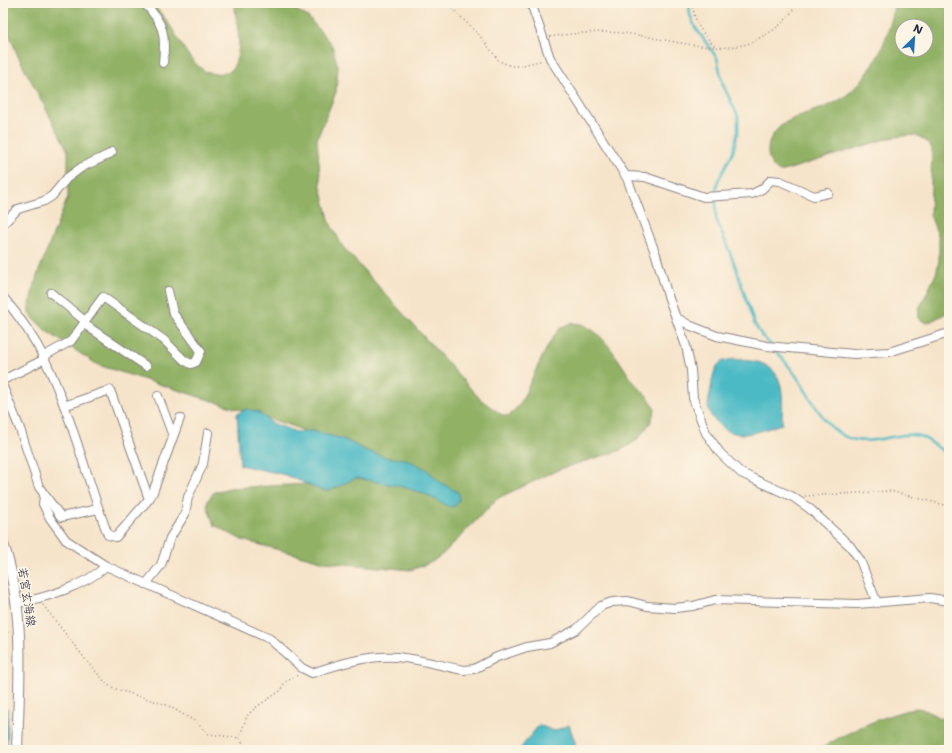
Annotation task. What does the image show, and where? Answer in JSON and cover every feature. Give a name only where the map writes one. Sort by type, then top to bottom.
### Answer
[{"type":"main road","name":"若宮玄海線","points":[[3,546],[13,577],[17,603],[20,653],[17,750]]},
{"type":"street","points":[[144,3],[160,21],[164,32],[165,46],[163,63]]},
{"type":"street","points":[[531,3],[550,58],[626,176],[656,255],[667,293],[686,346],[691,370],[693,398],[700,419],[711,442],[741,473],[793,496],[810,509],[850,546],[860,560],[877,603]]},
{"type":"street","points":[[3,224],[18,209],[48,198],[67,178],[82,167],[112,152]]},
{"type":"street","points":[[626,176],[645,177],[704,197],[752,194],[762,189],[771,180],[780,181],[814,196],[828,193]]},
{"type":"street","points":[[3,380],[45,359],[46,355],[71,341],[102,297],[164,340],[184,360],[192,364],[196,362],[200,357],[201,351],[173,313],[168,291]]},
{"type":"street","points":[[51,293],[84,322],[146,366]]},
{"type":"street","points":[[3,297],[20,318],[45,359],[64,406],[108,535],[116,537],[153,492],[180,418]]},
{"type":"street","points":[[677,318],[691,326],[717,336],[767,346],[789,346],[854,354],[889,352],[949,333]]},
{"type":"street","points":[[3,387],[20,429],[39,487],[44,496],[61,517],[98,509]]},
{"type":"street","points":[[64,406],[110,390],[148,499]]},
{"type":"street","points":[[158,396],[173,436]]},
{"type":"street","points":[[146,584],[161,565],[170,538],[185,514],[188,497],[203,464],[208,433]]},
{"type":"street","points":[[44,496],[43,504],[50,518],[66,540],[106,566],[270,639],[306,670],[312,673],[342,663],[373,658],[397,657],[464,670],[474,669],[497,657],[527,646],[550,643],[577,629],[601,606],[612,602],[628,601],[647,606],[675,608],[693,606],[715,600],[789,603],[877,603],[930,598],[949,601]]},
{"type":"street","points":[[17,603],[38,599],[71,587],[99,573],[106,566]]},
{"type":"path","points":[[447,3],[480,36],[499,61],[511,66],[519,66],[550,58]]},
{"type":"path","points":[[693,3],[696,22],[702,33],[715,46]]},
{"type":"path","points":[[542,38],[568,34],[621,33],[715,46],[730,47],[745,45],[774,30],[792,12],[796,3]]},
{"type":"path","points":[[793,496],[891,491],[949,506]]},
{"type":"path","points":[[38,599],[89,664],[108,685],[116,689],[167,705],[193,720],[209,734],[240,738]]},
{"type":"path","points":[[246,750],[240,738],[247,716],[255,708],[280,691],[286,682],[306,670]]},
{"type":"green space","points":[[3,3],[152,3],[169,23],[192,60],[205,71],[215,73],[222,73],[232,70],[236,61],[239,39],[235,7],[238,3],[284,3],[308,17],[332,45],[338,67],[336,92],[317,139],[321,187],[330,223],[343,247],[481,400],[502,415],[509,416],[520,404],[546,350],[557,332],[562,327],[573,323],[584,325],[594,331],[613,351],[633,381],[648,397],[653,405],[655,410],[650,423],[637,440],[621,450],[560,469],[498,498],[444,553],[432,562],[411,570],[325,562],[242,540],[214,525],[207,505],[208,500],[214,492],[230,488],[308,484],[312,480],[316,436],[292,426],[98,365],[46,331],[29,314],[29,304],[38,273],[68,197],[68,151],[18,56],[3,19]]},
{"type":"green space","points":[[894,3],[949,3],[949,312],[926,323],[918,318],[919,309],[936,274],[939,261],[939,238],[930,215],[932,149],[929,143],[918,136],[910,135],[889,138],[780,172],[771,164],[768,154],[769,142],[775,132],[786,122],[830,105],[843,98],[855,88],[874,62],[882,48],[888,32]]},
{"type":"green space","points":[[916,708],[922,709],[949,722],[949,750],[819,750],[866,725],[891,715]]},
{"type":"water","points":[[735,359],[762,363],[772,370],[777,376],[782,391],[782,424],[754,433],[738,434],[727,431],[714,420],[708,405],[714,373],[720,363],[726,360]]},
{"type":"water","points":[[246,409],[258,412],[272,423],[296,432],[313,431],[343,439],[367,451],[389,458],[406,459],[426,469],[440,482],[459,493],[459,500],[455,506],[450,507],[423,493],[399,486],[356,478],[329,491],[321,490],[286,475],[240,465],[237,414]]},
{"type":"water","points":[[3,707],[8,709],[7,750],[3,750]]},
{"type":"water","points":[[539,725],[554,731],[569,725],[575,742],[575,750],[519,750]]},
{"type":"waterway","points":[[689,3],[690,15],[695,27],[717,58],[723,85],[738,116],[738,131],[733,152],[716,188],[716,219],[735,265],[754,323],[762,336],[771,345]]},
{"type":"waterway","points":[[774,349],[799,380],[824,419],[837,432],[854,440],[864,441],[903,435],[913,435],[922,437],[949,456]]}]
